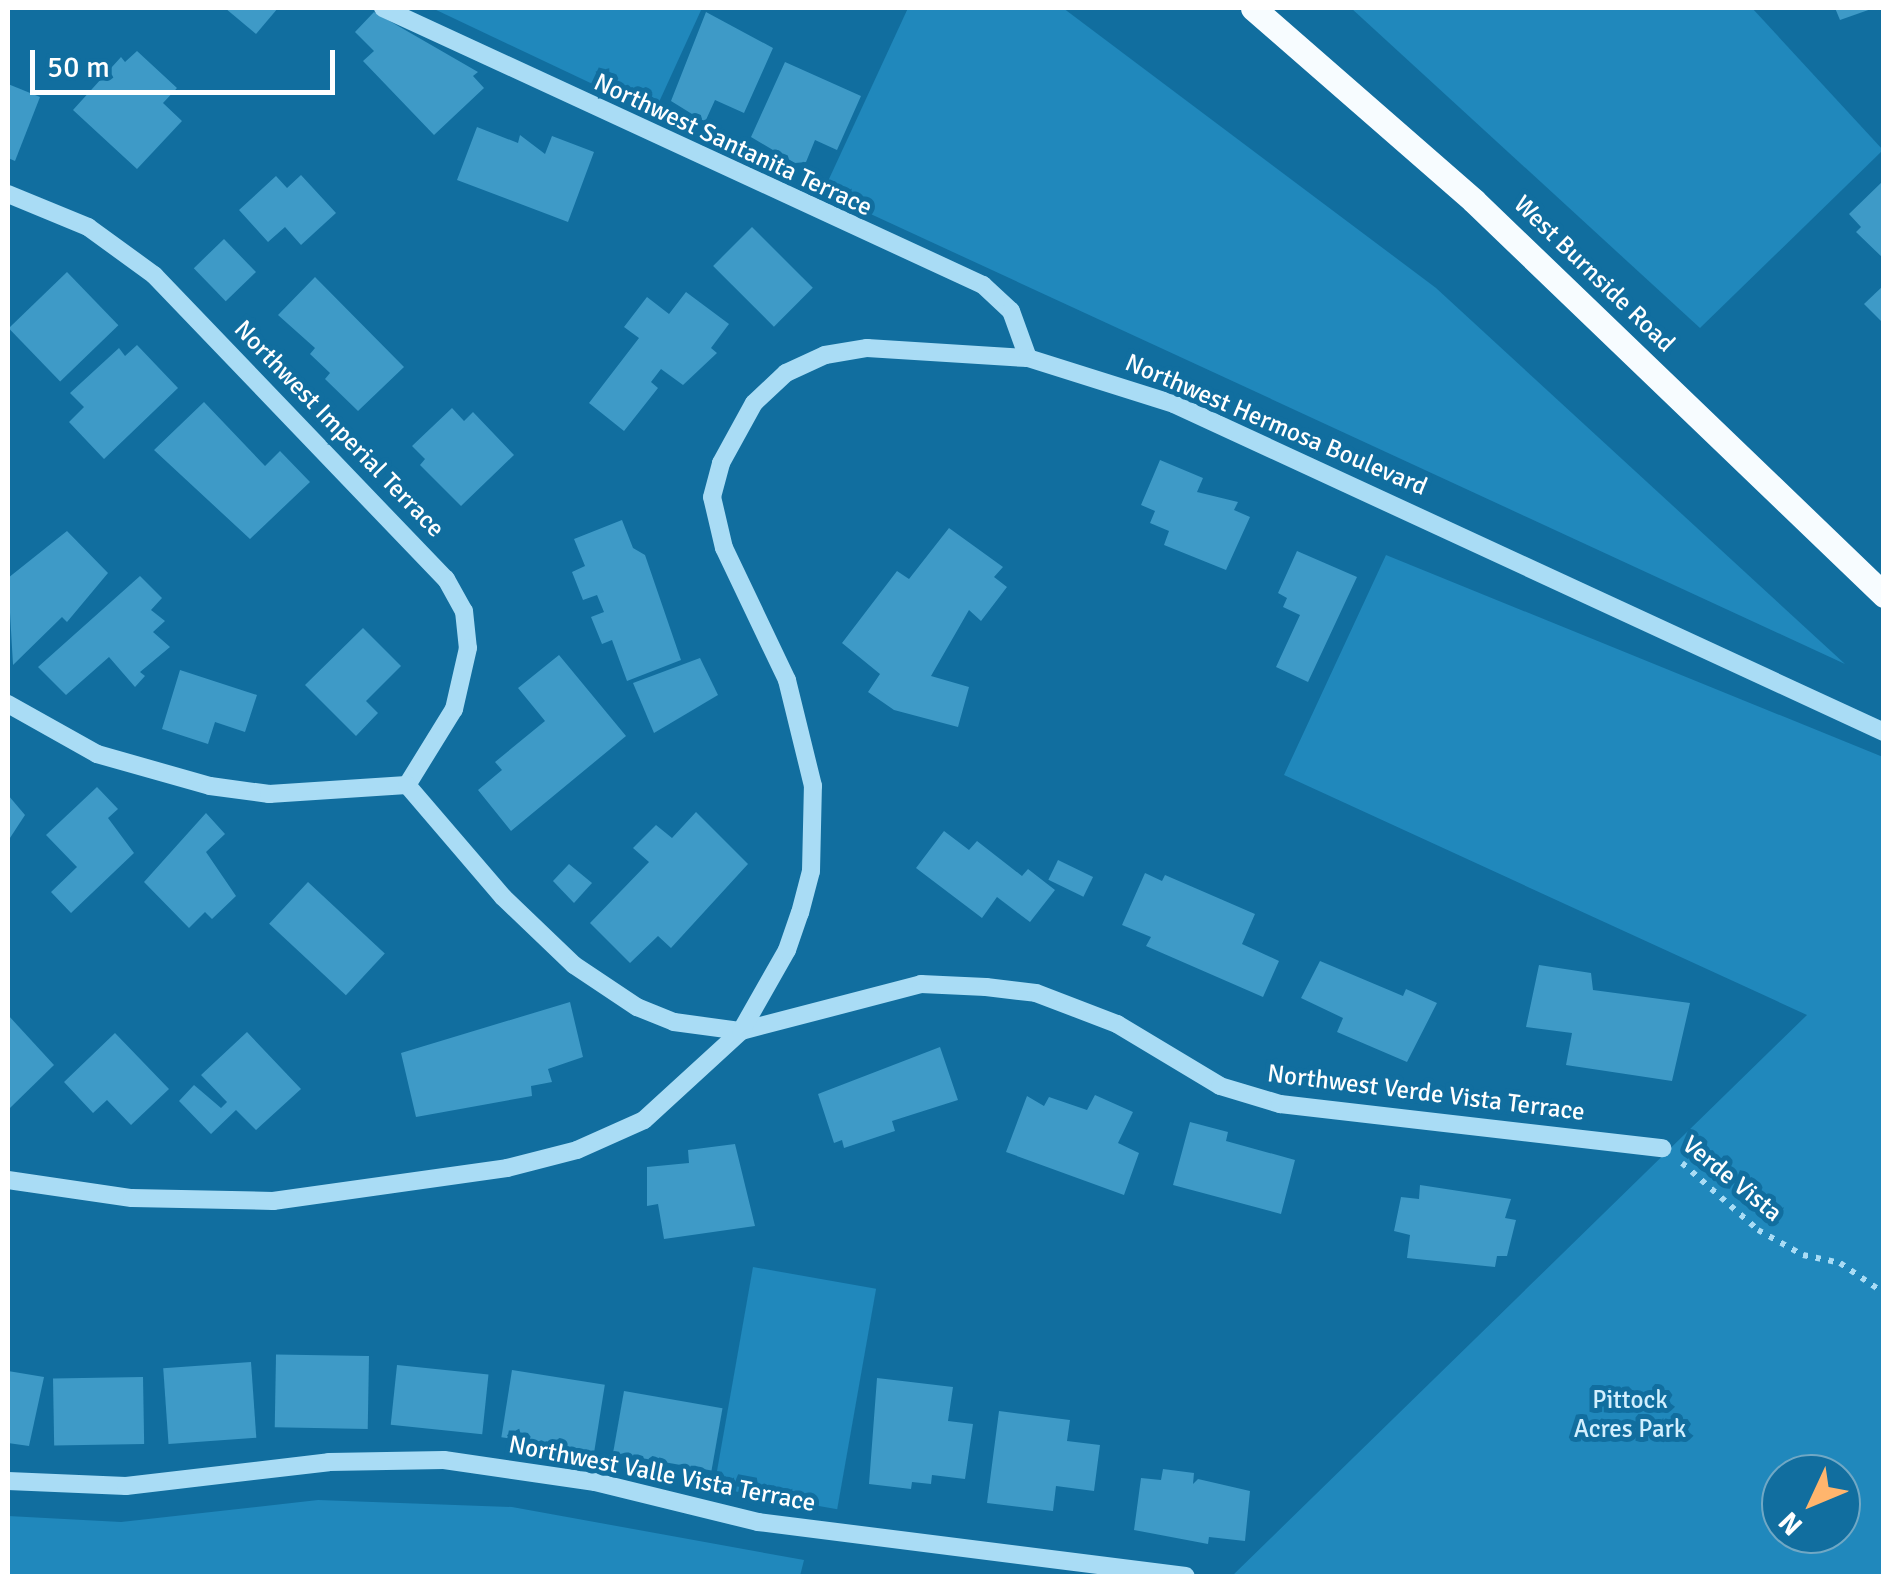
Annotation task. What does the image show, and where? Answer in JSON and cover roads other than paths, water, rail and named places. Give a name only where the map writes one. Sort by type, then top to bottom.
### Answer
[{"type":"main road","name":"West Burnside Road","points":[[1253,8],[1474,201],[1884,594]]},
{"type":"street","name":"Northwest Santanita Terrace","points":[[383,8],[983,286],[1011,311],[1028,358]]},
{"type":"street","name":"Northwest Imperial Terrace","points":[[8,194],[88,227],[154,275],[446,579],[464,612],[468,648],[454,710],[407,784]]},
{"type":"street","name":"Northwest Hermosa Boulevard","points":[[8,1180],[132,1198],[272,1201],[507,1168],[577,1150],[644,1120],[741,1031],[787,950],[800,913],[811,871],[813,786],[787,680],[715,517],[721,463],[754,403],[786,373],[825,354],[867,348],[1028,358],[1124,386],[1270,444],[1884,732]]},
{"type":"street","points":[[8,704],[97,754],[210,786],[269,794],[407,784]]},
{"type":"street","name":"Northwest Verde Vista Terrace","points":[[407,784],[503,898],[601,986],[674,1022],[741,1031],[921,984],[986,986],[1036,993],[1117,1024],[1220,1086],[1280,1104],[1662,1148]]},
{"type":"street","name":"Northwest Valle Vista Terrace","points":[[8,1481],[126,1486],[329,1462],[444,1460],[595,1482],[758,1522],[1186,1576]]},
{"type":"park label","name":"Pittock Acres Park","points":[[1630,1416]]}]
